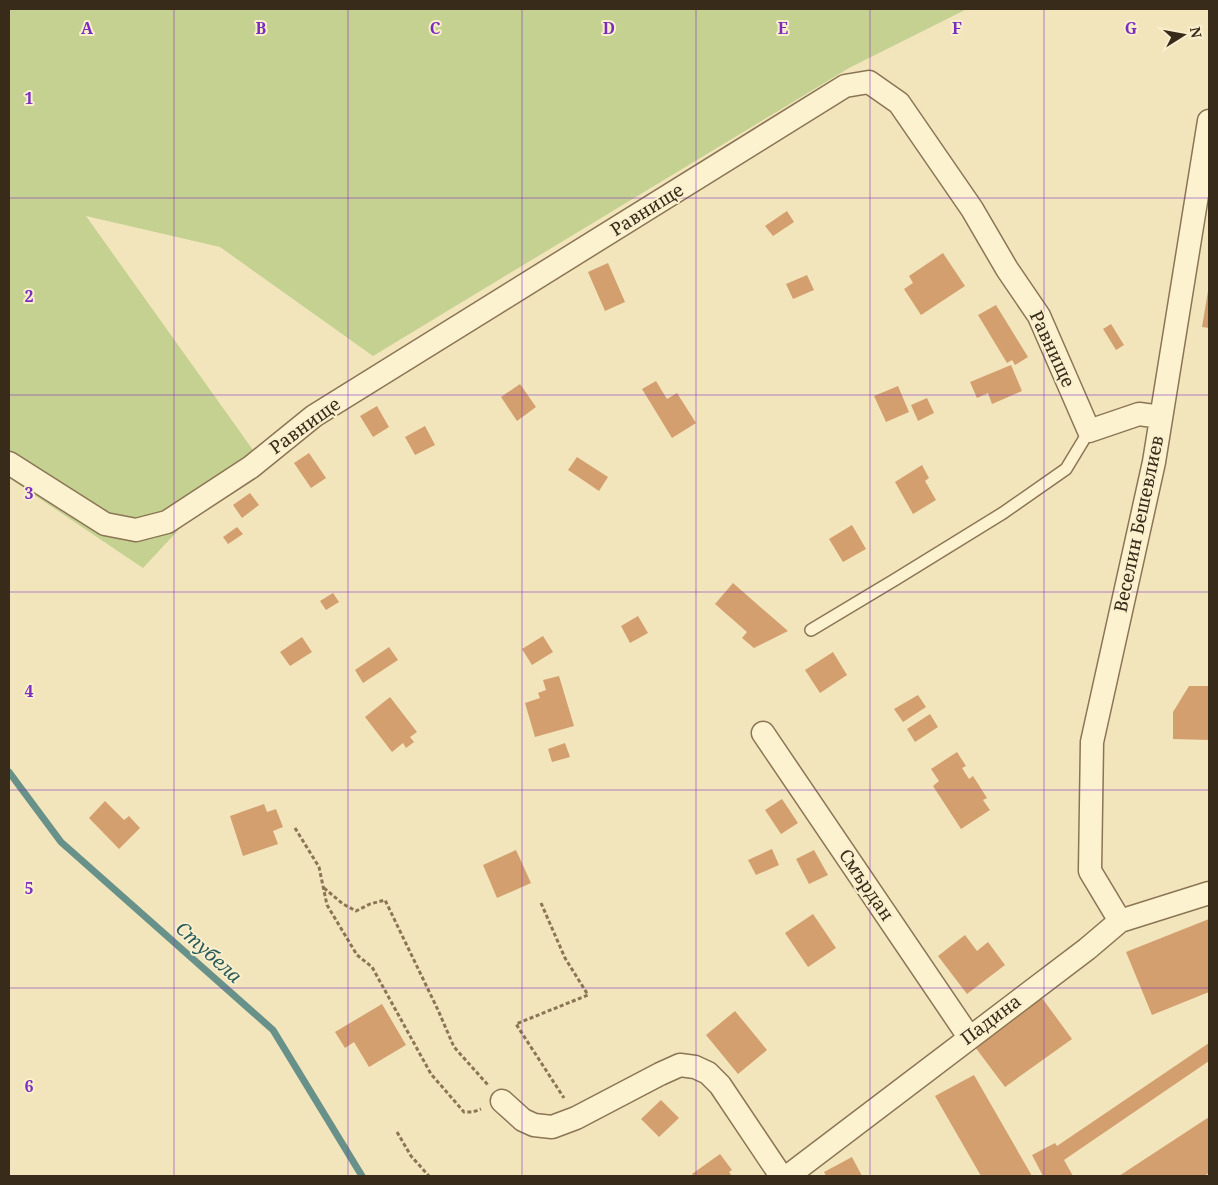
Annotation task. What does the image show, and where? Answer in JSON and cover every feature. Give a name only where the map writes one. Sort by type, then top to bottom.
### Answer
[{"type":"street","name":"Равнище","points":[[9,463],[105,524],[136,530],[167,522],[251,467],[314,416],[845,86],[869,82],[899,103],[972,210],[1008,269],[1040,316],[1089,431]]},
{"type":"street","name":"Веселин Бешевлиев","points":[[1120,921],[1090,871],[1092,742],[1154,462],[1209,121]]},
{"type":"street","points":[[1089,431],[1139,414],[1161,417]]},
{"type":"street","name":"Смърдан","points":[[763,733],[970,1037]]},
{"type":"street","name":"Падина","points":[[788,1176],[1087,949],[1120,921],[1209,893]]},
{"type":"street","points":[[502,1102],[523,1120],[534,1125],[552,1127],[576,1118],[680,1065],[695,1067],[708,1073],[720,1085],[781,1176]]},
{"type":"lane","points":[[811,630],[1002,513],[1066,468],[1089,431]]},
{"type":"path","points":[[295,828],[319,868],[327,905],[357,955],[372,967],[431,1074],[464,1112],[473,1112],[502,1102],[454,1047],[385,900],[370,904],[356,911],[343,904],[324,888]]},
{"type":"path","points":[[542,903],[565,958],[588,995],[516,1024],[576,1118]]},
{"type":"path","points":[[397,1132],[411,1156],[430,1176]]},
{"type":"green space","points":[[9,9],[967,9],[849,68],[373,356],[220,247],[86,216],[253,450],[143,568],[9,478]]},
{"type":"building","points":[[787,211],[794,222],[773,236],[765,226]]},
{"type":"building","points":[[943,253],[965,286],[921,315],[904,289],[913,283],[909,276]]},
{"type":"building","points":[[608,263],[625,302],[605,311],[588,272]]},
{"type":"building","points":[[807,275],[814,290],[793,299],[786,284]]},
{"type":"building","points":[[1209,291],[1209,328],[1202,327]]},
{"type":"building","points":[[996,305],[1028,357],[1015,365],[1012,360],[1007,363],[978,315]]},
{"type":"building","points":[[1111,324],[1124,345],[1116,350],[1103,329]]},
{"type":"building","points":[[1011,365],[1022,391],[992,404],[988,393],[977,398],[970,382]]},
{"type":"building","points":[[656,381],[667,399],[677,393],[696,423],[672,438],[642,389]]},
{"type":"building","points":[[520,384],[536,407],[517,421],[501,397]]},
{"type":"building","points":[[898,386],[909,412],[886,422],[874,396]]},
{"type":"building","points":[[927,398],[934,413],[918,421],[911,405]]},
{"type":"building","points":[[377,406],[389,427],[373,437],[360,416]]},
{"type":"building","points":[[425,426],[435,445],[415,455],[405,437]]},
{"type":"building","points":[[309,453],[326,478],[311,488],[294,463]]},
{"type":"building","points":[[577,457],[608,477],[599,491],[568,470]]},
{"type":"building","points":[[922,465],[929,478],[925,481],[936,500],[913,514],[895,482]]},
{"type":"building","points":[[250,493],[259,505],[242,518],[233,505]]},
{"type":"building","points":[[852,525],[866,549],[843,562],[829,539]]},
{"type":"building","points":[[237,527],[243,534],[228,544],[223,537]]},
{"type":"building","points":[[733,583],[788,631],[754,648],[742,638],[747,632],[715,604]]},
{"type":"building","points":[[333,593],[339,602],[326,610],[320,601]]},
{"type":"building","points":[[638,616],[648,633],[630,643],[621,626]]},
{"type":"building","points":[[543,636],[553,652],[532,665],[522,649]]},
{"type":"building","points":[[302,637],[312,652],[290,666],[280,652]]},
{"type":"building","points":[[389,647],[398,660],[363,683],[355,670]]},
{"type":"building","points":[[833,652],[847,675],[820,693],[805,670]]},
{"type":"building","points":[[559,676],[574,726],[535,737],[525,703],[540,698],[538,693],[546,690],[543,680]]},
{"type":"building","points":[[1189,686],[1209,686],[1209,740],[1173,739],[1173,712]]},
{"type":"building","points":[[918,695],[926,707],[903,722],[894,709]]},
{"type":"building","points":[[390,697],[417,732],[410,737],[414,742],[406,748],[403,743],[392,752],[365,717]]},
{"type":"building","points":[[930,714],[938,727],[915,742],[907,729]]},
{"type":"building","points":[[565,743],[570,757],[552,762],[548,749]]},
{"type":"building","points":[[957,752],[966,766],[962,768],[969,779],[973,776],[987,798],[983,800],[990,810],[961,829],[933,786],[939,781],[931,769]]},
{"type":"building","points":[[782,799],[798,823],[781,834],[765,810]]},
{"type":"building","points":[[105,801],[124,820],[129,816],[140,828],[119,849],[89,818]]},
{"type":"building","points":[[264,804],[267,812],[276,809],[283,827],[273,831],[278,844],[243,856],[230,816]]},
{"type":"building","points":[[772,849],[779,865],[756,875],[748,860]]},
{"type":"building","points":[[516,850],[531,883],[497,898],[483,865]]},
{"type":"building","points":[[814,850],[828,875],[809,884],[796,859]]},
{"type":"building","points":[[813,914],[836,948],[808,967],[785,933]]},
{"type":"building","points":[[1209,919],[1209,992],[1152,1015],[1126,952]]},
{"type":"building","points":[[965,935],[977,951],[988,942],[1005,965],[967,994],[938,956]]},
{"type":"building","points":[[1042,998],[1072,1039],[1005,1087],[975,1047]]},
{"type":"building","points":[[382,1004],[406,1045],[369,1067],[354,1042],[345,1048],[335,1032]]},
{"type":"building","points":[[735,1011],[767,1050],[738,1074],[706,1035]]},
{"type":"building","points":[[1209,1043],[1209,1061],[1064,1160],[1073,1176],[1043,1176],[1032,1155],[1055,1143],[1057,1146]]},
{"type":"building","points":[[974,1075],[1032,1176],[981,1176],[935,1096]]},
{"type":"building","points":[[661,1100],[679,1118],[659,1137],[641,1119]]},
{"type":"building","points":[[1209,1117],[1209,1173],[1204,1176],[1119,1176]]},
{"type":"building","points":[[720,1154],[732,1170],[729,1172],[732,1176],[694,1176],[692,1174]]},
{"type":"building","points":[[852,1157],[862,1176],[826,1176],[824,1172]]},
{"type":"waterway","name":"Стубела","points":[[9,772],[61,842],[273,1030],[362,1176]]}]
